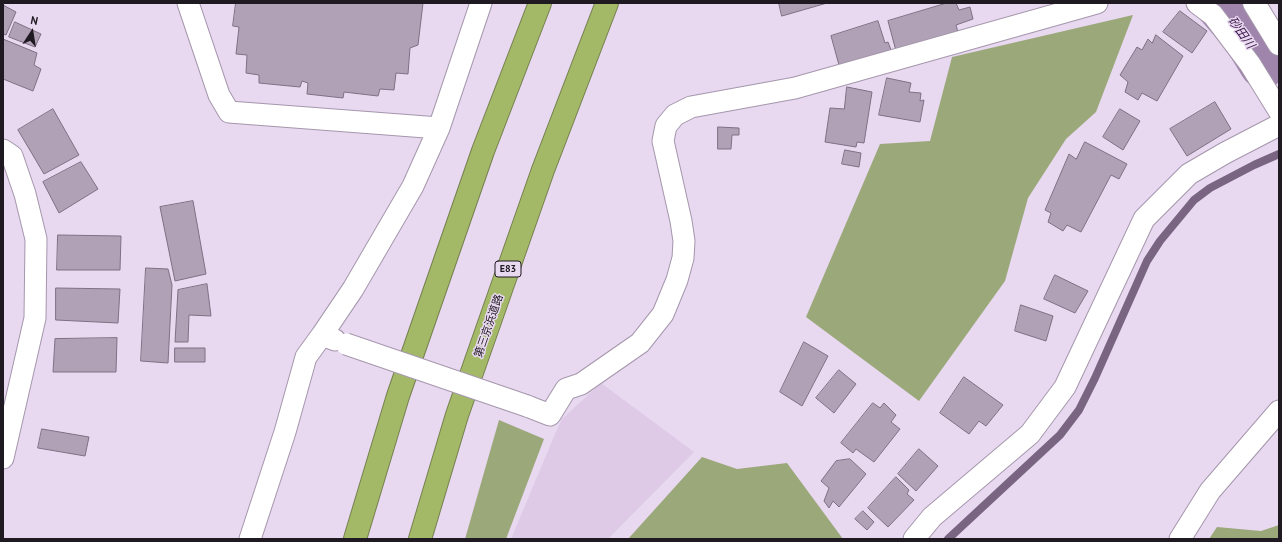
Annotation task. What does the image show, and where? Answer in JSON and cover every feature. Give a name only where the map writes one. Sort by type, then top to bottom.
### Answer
[{"type":"highway","points":[[355,539],[404,382],[483,151],[540,3]]},
{"type":"highway","name":"第三京浜道路","points":[[420,539],[457,415],[527,215],[608,3]]},
{"type":"street","points":[[188,3],[219,95],[229,112],[439,128]]},
{"type":"street","points":[[250,539],[286,432],[306,357],[353,289],[413,186],[439,128],[481,3]]},
{"type":"street","points":[[322,335],[550,415],[566,389],[580,384],[640,343],[663,314],[677,280],[683,258],[684,241],[681,221],[663,142],[666,126],[675,114],[691,107],[795,88],[1097,3]]},
{"type":"street","points":[[1197,3],[1214,15],[1250,64],[1279,111]]},
{"type":"street","points":[[1254,3],[1279,44]]},
{"type":"street","points":[[914,539],[932,517],[1030,434],[1065,387],[1144,219],[1189,174],[1279,124]]},
{"type":"street","points":[[3,150],[12,156],[25,194],[36,239],[36,318],[3,458]]},
{"type":"street","points":[[1180,539],[1210,492],[1279,411]]},
{"type":"shaded area","points":[[601,383],[694,452],[608,539],[511,539],[562,419]]},
{"type":"green space","points":[[1133,15],[1096,112],[1066,139],[1028,198],[1005,281],[919,401],[806,317],[880,144],[930,141],[952,57]]},
{"type":"green space","points":[[499,420],[544,439],[506,539],[465,539]]},
{"type":"green space","points":[[702,457],[737,469],[787,463],[843,539],[628,539]]},
{"type":"green space","points":[[1279,525],[1279,539],[1209,539],[1217,527],[1261,531]]},
{"type":"building","points":[[236,3],[423,3],[418,45],[410,48],[408,74],[396,73],[394,90],[380,89],[378,96],[344,92],[343,98],[307,94],[308,83],[302,81],[300,87],[259,83],[259,75],[246,73],[247,55],[236,54],[239,27],[233,26]]},
{"type":"building","points":[[779,3],[827,3],[782,16]]},
{"type":"building","points":[[947,3],[956,3],[959,10],[970,7],[973,19],[956,25],[958,32],[896,51],[888,21]]},
{"type":"building","points":[[3,5],[16,12],[6,35],[3,34]]},
{"type":"building","points":[[1180,11],[1207,31],[1192,53],[1163,32]]},
{"type":"building","points":[[878,21],[885,43],[888,42],[891,50],[839,65],[831,36]]},
{"type":"building","points":[[15,22],[41,34],[35,47],[9,37]]},
{"type":"building","points":[[1156,35],[1183,56],[1157,101],[1142,93],[1138,100],[1125,92],[1128,82],[1120,75],[1137,47],[1142,50],[1148,39],[1152,43]]},
{"type":"building","points":[[3,39],[37,53],[34,65],[41,69],[33,91],[3,79]]},
{"type":"building","points":[[887,78],[911,83],[909,92],[921,93],[920,101],[924,100],[920,122],[879,115]]},
{"type":"building","points":[[847,87],[872,92],[864,143],[857,142],[856,147],[825,142],[830,108],[844,109]]},
{"type":"building","points":[[1215,102],[1231,129],[1187,156],[1170,129]]},
{"type":"building","points":[[53,109],[79,155],[44,174],[18,130]]},
{"type":"building","points":[[1120,109],[1140,121],[1123,150],[1103,137]]},
{"type":"building","points":[[718,127],[739,128],[739,135],[732,135],[731,149],[718,149]]},
{"type":"building","points":[[1085,142],[1127,164],[1119,179],[1111,175],[1081,232],[1067,225],[1063,231],[1048,222],[1051,213],[1045,210],[1069,154],[1076,159]]},
{"type":"building","points":[[845,150],[861,153],[859,167],[842,164]]},
{"type":"building","points":[[81,162],[98,189],[59,213],[43,182]]},
{"type":"building","points":[[193,201],[206,274],[175,281],[160,207]]},
{"type":"building","points":[[58,235],[121,236],[120,270],[57,270]]},
{"type":"building","points":[[146,268],[168,269],[172,285],[168,363],[141,361]]},
{"type":"building","points":[[1055,275],[1088,291],[1075,313],[1044,299]]},
{"type":"building","points":[[207,284],[211,316],[189,315],[188,342],[175,342],[178,290]]},
{"type":"building","points":[[56,288],[120,289],[118,323],[56,320]]},
{"type":"building","points":[[1021,305],[1053,316],[1046,341],[1015,331]]},
{"type":"building","points":[[117,338],[116,372],[53,372],[55,339]]},
{"type":"building","points":[[804,342],[828,356],[802,406],[780,392]]},
{"type":"building","points":[[175,348],[205,348],[205,362],[175,362]]},
{"type":"building","points":[[839,370],[856,384],[834,413],[816,398]]},
{"type":"building","points":[[964,377],[1003,405],[986,426],[979,421],[969,434],[940,413]]},
{"type":"building","points":[[873,403],[880,408],[884,403],[896,415],[891,422],[900,429],[874,462],[856,449],[853,453],[841,443]]},
{"type":"building","points":[[42,429],[89,437],[85,456],[38,448]]},
{"type":"building","points":[[919,449],[938,466],[916,491],[898,474]]},
{"type":"building","points":[[850,459],[866,474],[839,507],[833,501],[829,508],[824,501],[829,488],[821,481],[836,461]]},
{"type":"building","points":[[896,477],[909,490],[907,494],[914,500],[888,527],[868,508]]},
{"type":"building","points":[[863,511],[874,522],[867,530],[855,519]]},
{"type":"waterway","name":"砂田川","points":[[1217,3],[1244,34],[1263,65]]},
{"type":"waterway","points":[[948,539],[1060,435],[1079,410],[1095,378],[1147,261],[1160,241],[1194,200],[1210,188],[1279,154]]}]
